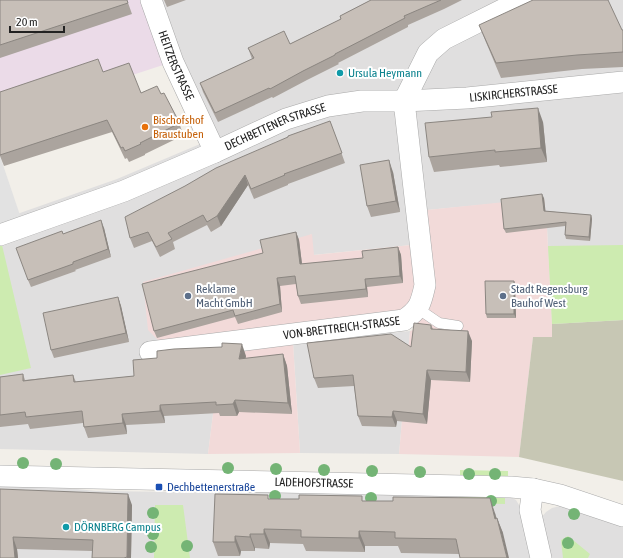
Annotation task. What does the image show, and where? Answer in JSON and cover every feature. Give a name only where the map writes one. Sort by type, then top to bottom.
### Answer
[{"type":"street","name":"HEITZERSTRASSE","points":[[151,0],[173,62],[215,152]]},
{"type":"street","points":[[404,101],[428,52],[444,39],[522,0]]},
{"type":"street","name":"LISKIRCHERSTRASSE","points":[[404,101],[467,98],[623,82]]},
{"type":"street","name":"DECHBETTENER STRASSE","points":[[0,235],[124,191],[215,152],[286,119],[328,106],[362,101],[404,101]]},
{"type":"street","name":"VON-BRETTREICH-STRASSE","points":[[150,352],[404,320],[414,313],[422,301],[425,285],[404,101]]},
{"type":"street","name":"LADEHOFSTRASSE","points":[[0,476],[503,487],[533,489],[560,495],[623,516]]},
{"type":"street","points":[[533,489],[530,510],[541,558]]},
{"type":"lane","points":[[417,308],[439,323],[458,326]]},
{"type":"shaded area","points":[[0,0],[140,0],[163,65],[108,83],[0,104]]},
{"type":"shaded area","points":[[140,0],[623,0],[623,320],[552,324],[547,228],[502,203],[427,210],[431,243],[313,255],[311,234],[223,334],[208,454],[0,449],[0,220],[117,179],[200,144],[163,65]]},
{"type":"shaded area","points":[[0,156],[24,227],[0,235]]},
{"type":"shaded area","points":[[544,198],[547,228],[552,337],[533,337],[519,457],[399,454],[410,331],[435,324],[293,343],[300,453],[208,454],[223,334],[161,343],[148,330],[143,282],[312,234],[314,255],[431,243],[427,210]]},
{"type":"shaded area","points":[[623,320],[623,481],[519,457],[533,337],[552,337],[552,324]]},
{"type":"shaded area","points":[[410,331],[399,454],[300,453],[293,343]]},
{"type":"shaded area","points":[[0,485],[48,486],[96,491],[178,492],[235,490],[510,497],[516,500],[521,509],[532,558],[0,558]]},
{"type":"shaded area","points":[[560,506],[568,507],[623,525],[623,558],[545,558],[541,518],[552,508]]},
{"type":"green space","points":[[2,245],[31,368],[0,375],[0,246]]},
{"type":"green space","points":[[623,245],[623,320],[552,324],[548,246]]},
{"type":"green space","points":[[460,470],[508,471],[508,476],[460,475]]},
{"type":"green space","points":[[459,496],[505,498],[505,504],[459,503]]},
{"type":"green space","points":[[155,505],[183,505],[190,558],[154,558]]},
{"type":"green space","points":[[568,536],[590,554],[588,558],[563,558],[561,540]]},
{"type":"building","points":[[0,0],[127,0],[128,3],[0,45]]},
{"type":"building","points":[[371,0],[441,0],[404,16],[405,18],[270,89],[269,88],[215,113],[200,83],[254,58],[248,48],[284,31],[290,44],[341,19],[340,16]]},
{"type":"building","points":[[533,0],[608,0],[623,30],[623,52],[496,63],[479,25]]},
{"type":"building","points":[[98,59],[103,72],[129,63],[141,93],[157,86],[161,94],[164,93],[178,120],[174,122],[176,125],[125,151],[123,147],[121,148],[107,120],[0,155],[0,92]]},
{"type":"building","points":[[538,108],[541,148],[495,152],[495,150],[429,157],[425,123],[492,117],[491,112]]},
{"type":"building","points":[[330,121],[342,153],[284,174],[285,175],[251,189],[245,175],[217,216],[207,222],[203,215],[168,233],[172,239],[156,247],[148,232],[130,238],[125,217],[216,168],[288,136]]},
{"type":"building","points":[[389,160],[396,201],[367,206],[360,165]]},
{"type":"building","points":[[542,194],[544,211],[591,215],[589,237],[565,235],[566,222],[504,229],[501,199]]},
{"type":"building","points":[[101,220],[108,249],[73,262],[73,264],[28,280],[16,248],[62,231],[63,234]]},
{"type":"building","points":[[296,232],[300,264],[363,258],[362,251],[398,247],[400,276],[365,279],[366,289],[298,296],[295,276],[277,278],[280,304],[235,316],[233,310],[154,331],[142,284],[263,253],[260,240]]},
{"type":"building","points":[[485,281],[514,281],[514,314],[486,314]]},
{"type":"building","points":[[118,297],[126,333],[51,350],[43,313]]},
{"type":"building","points":[[414,323],[431,325],[431,329],[468,331],[466,372],[427,370],[423,414],[393,411],[392,417],[358,416],[353,375],[314,378],[307,343],[391,334],[411,347]]},
{"type":"building","points":[[222,343],[242,344],[239,359],[283,354],[288,403],[235,400],[233,404],[216,405],[216,402],[160,405],[160,411],[122,414],[123,423],[84,427],[82,411],[26,417],[25,412],[0,415],[0,377],[23,374],[23,381],[73,375],[74,382],[134,376],[133,360],[157,358],[157,351],[222,347]]},
{"type":"building","name":"DÖRNBERG Campus","points":[[0,489],[128,494],[127,557],[92,558],[93,540],[13,537],[15,558],[0,558]]},
{"type":"building","points":[[215,494],[268,495],[268,499],[299,499],[299,495],[362,496],[362,501],[393,501],[393,497],[490,498],[495,519],[497,518],[507,558],[460,558],[456,539],[395,538],[395,532],[359,531],[359,538],[301,537],[301,530],[264,529],[264,534],[250,534],[250,537],[235,536],[235,542],[213,542]]},
{"type":"place","name":"Ursula Heymann","points":[[340,73]]},
{"type":"place","name":"Bischofshof Braustuben","points":[[145,127]]},
{"type":"place","name":"Reklame Macht GmbH","points":[[188,296]]},
{"type":"place","name":"Stadt Regensburg Bauhof West","points":[[503,296]]},
{"type":"place","name":"Dechbettenerstraße","points":[[159,487]]},
{"type":"place","name":"DÖRNBERG Campus","points":[[66,527]]}]
